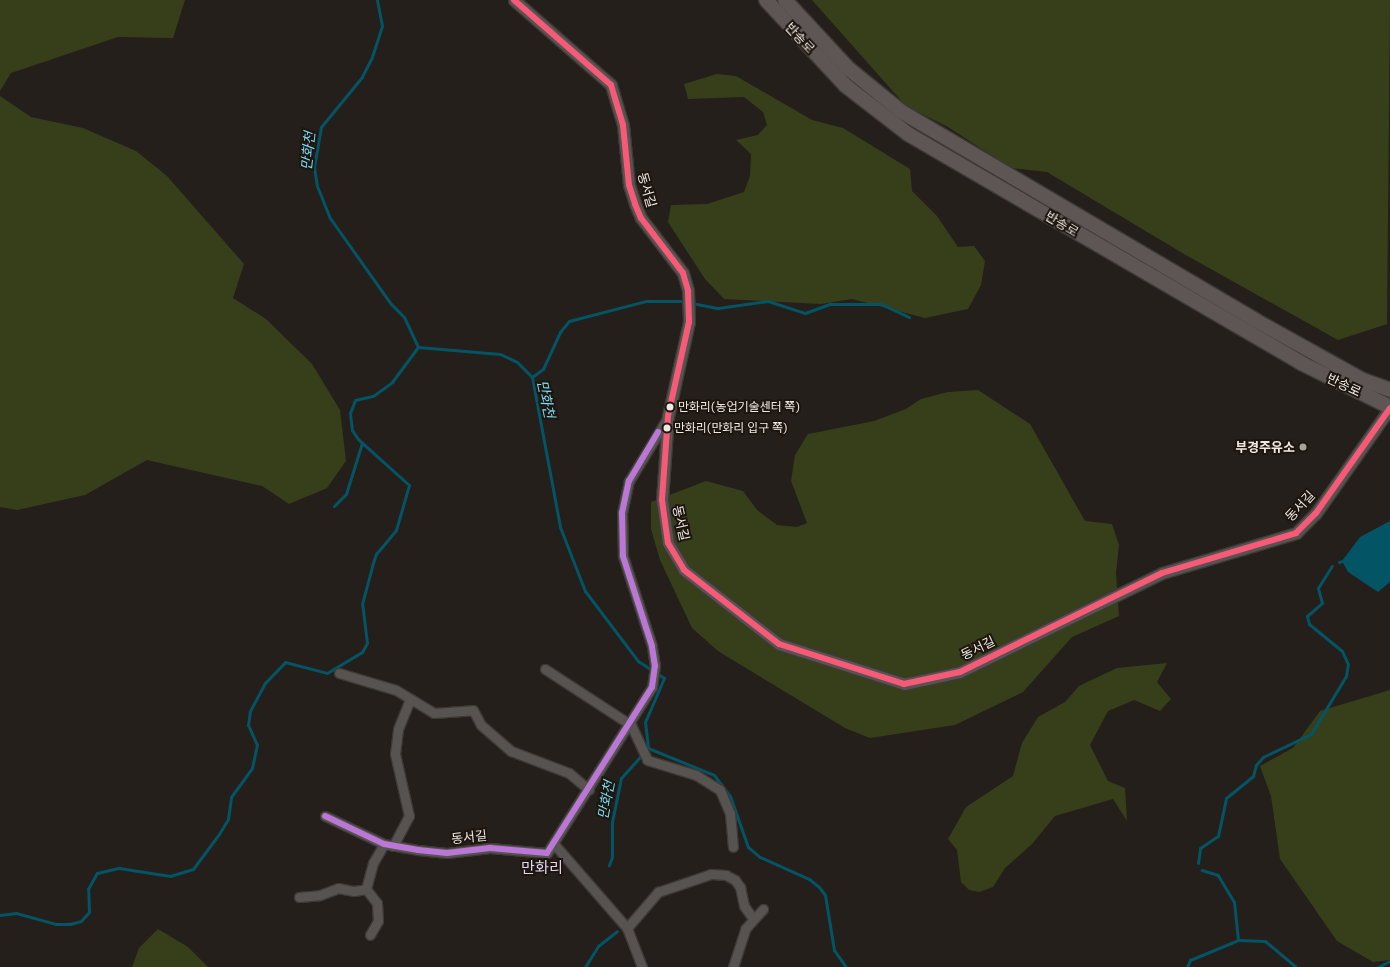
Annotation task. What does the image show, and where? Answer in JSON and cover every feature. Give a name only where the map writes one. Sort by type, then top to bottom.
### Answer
[{"type":"main road","name":"반송로","points":[[766,0],[846,86],[908,134],[1301,363],[1390,408]]},
{"type":"main road","name":"반송로","points":[[785,0],[848,69],[902,112],[995,169],[1362,380],[1390,390]]},
{"type":"main road","points":[[1362,380],[1390,379]]},
{"type":"street","name":"동서길","points":[[514,0],[611,85],[623,124],[629,185],[635,204],[641,218],[683,273],[689,304],[668,416],[662,500],[668,543],[684,570],[779,644],[904,684],[960,672],[1162,573],[1296,533],[1316,513],[1390,408]]},
{"type":"street","name":"동서길","points":[[325,816],[384,844],[393,846],[447,853],[490,848],[533,854],[547,853],[631,725],[654,677],[655,666],[630,583],[621,535],[624,494],[650,445],[668,416]]},
{"type":"street","points":[[650,445],[666,449]]},
{"type":"street","points":[[545,669],[631,725],[642,754],[696,775],[720,790],[730,814],[733,847]]},
{"type":"street","points":[[339,673],[396,690],[410,700],[434,713],[473,710],[481,725],[511,751],[569,773],[589,790]]},
{"type":"street","points":[[393,846],[409,816],[395,754],[398,729],[410,700]]},
{"type":"street","points":[[366,889],[373,863],[384,844]]},
{"type":"street","points":[[554,844],[627,928],[642,967]]},
{"type":"street","points":[[627,928],[658,892],[710,874],[726,875],[735,880],[740,887],[744,906],[752,917]]},
{"type":"street","points":[[299,897],[320,895],[338,888],[366,889],[377,903],[378,921],[370,935]]},
{"type":"street","points":[[733,967],[752,917],[763,909]]},
{"type":"green space","points":[[0,0],[185,0],[173,38],[118,37],[11,73],[0,91]]},
{"type":"green space","points":[[812,0],[1390,0],[1387,324],[1338,340],[1184,254],[1047,172],[1011,168],[948,127],[906,106]]},
{"type":"green space","points":[[717,74],[736,76],[812,120],[843,128],[910,169],[912,191],[937,216],[958,247],[974,246],[985,261],[981,285],[968,309],[925,318],[852,299],[821,304],[724,299],[705,279],[668,222],[671,205],[707,204],[744,192],[750,176],[751,154],[736,140],[758,135],[767,125],[763,112],[744,97],[688,99],[684,84]]},
{"type":"green space","points":[[0,96],[31,117],[83,128],[136,151],[167,176],[244,264],[233,298],[266,319],[312,364],[340,410],[346,461],[327,488],[289,504],[262,486],[147,460],[85,495],[17,510],[0,507]]},
{"type":"green space","points":[[978,390],[1030,424],[1085,521],[1112,524],[1119,545],[1116,573],[1119,616],[1072,637],[1023,692],[955,725],[870,738],[845,728],[718,651],[692,628],[660,560],[651,529],[651,502],[706,481],[743,491],[757,510],[777,525],[797,527],[807,523],[791,481],[795,455],[808,434],[874,421],[906,409],[921,399],[948,392]]},
{"type":"green space","points":[[1167,663],[1157,682],[1171,699],[1160,711],[1134,700],[1108,711],[1090,745],[1108,781],[1125,788],[1127,821],[1113,799],[1055,816],[1032,844],[1005,868],[993,887],[979,892],[969,890],[961,882],[957,850],[948,839],[966,807],[1013,776],[1022,743],[1038,717],[1065,702],[1079,686],[1117,668]]},
{"type":"green space","points":[[1390,690],[1390,960],[1373,962],[1337,941],[1280,859],[1271,796],[1260,766],[1293,748],[1320,711]]},
{"type":"green space","points":[[158,929],[188,947],[208,967],[132,967],[139,948]]},
{"type":"water","points":[[1390,521],[1390,582],[1378,592],[1348,572],[1342,561],[1360,537]]},
{"type":"waterway","name":"만화천","points":[[377,0],[382,26],[371,59],[362,77],[321,127],[314,167],[317,186],[330,218],[391,304],[404,317],[418,347],[500,354],[517,362],[532,377],[560,527],[585,591],[638,661],[664,678],[645,722],[648,748],[621,778],[612,822],[612,857],[609,865]]},
{"type":"waterway","points":[[532,377],[543,369],[560,332],[569,321],[646,301],[681,301],[718,308],[768,301],[805,313],[830,304],[881,304],[909,317]]},
{"type":"waterway","points":[[0,915],[16,913],[56,924],[70,924],[81,921],[89,912],[88,889],[97,873],[119,868],[170,876],[193,869],[219,834],[228,819],[231,797],[252,768],[257,745],[248,725],[250,711],[265,683],[285,662],[327,673],[362,652],[367,643],[362,604],[372,566],[376,554],[396,530],[409,485],[358,439],[352,430],[350,413],[355,400],[373,396],[392,382],[418,347]]},
{"type":"waterway","points":[[334,506],[346,494],[362,443]]},
{"type":"waterway","points":[[1198,863],[1200,848],[1218,836],[1226,798],[1253,776],[1256,765],[1263,757],[1311,734],[1346,676],[1348,664],[1342,651],[1309,624],[1307,616],[1322,603],[1318,588],[1332,566]]},
{"type":"waterway","points":[[648,748],[714,775],[730,796],[748,847],[760,857],[809,879],[819,887],[825,895],[834,950],[846,967]]},
{"type":"waterway","points":[[1187,967],[1190,960],[1238,940],[1234,902],[1218,875],[1202,870]]},
{"type":"waterway","name":"만화천","points":[[585,967],[598,946],[617,931]]},
{"type":"waterway","points":[[1238,940],[1265,941],[1296,967]]},
{"type":"waterway","points":[[1378,967],[1390,961]]},
{"type":"transit line","points":[[514,0],[611,85],[623,125],[629,185],[635,204],[641,218],[683,273],[688,291],[689,322],[668,416],[662,500],[668,543],[684,570],[779,644],[904,684],[960,672],[1162,573],[1296,533],[1316,513],[1390,408]]},
{"type":"transit line","points":[[325,816],[384,844],[418,850],[447,853],[490,848],[547,853],[652,687],[655,666],[652,646],[623,556],[622,513],[629,481],[658,432]]},
{"type":"place","name":"만화리(농업기술센터 쪽)","points":[[670,407]]},
{"type":"place","name":"만화리(만화리 입구 쪽)","points":[[667,428]]},
{"type":"place","name":"부경주유소","points":[[1303,447]]},
{"type":"district","name":"만화리","points":[[542,868]]}]
